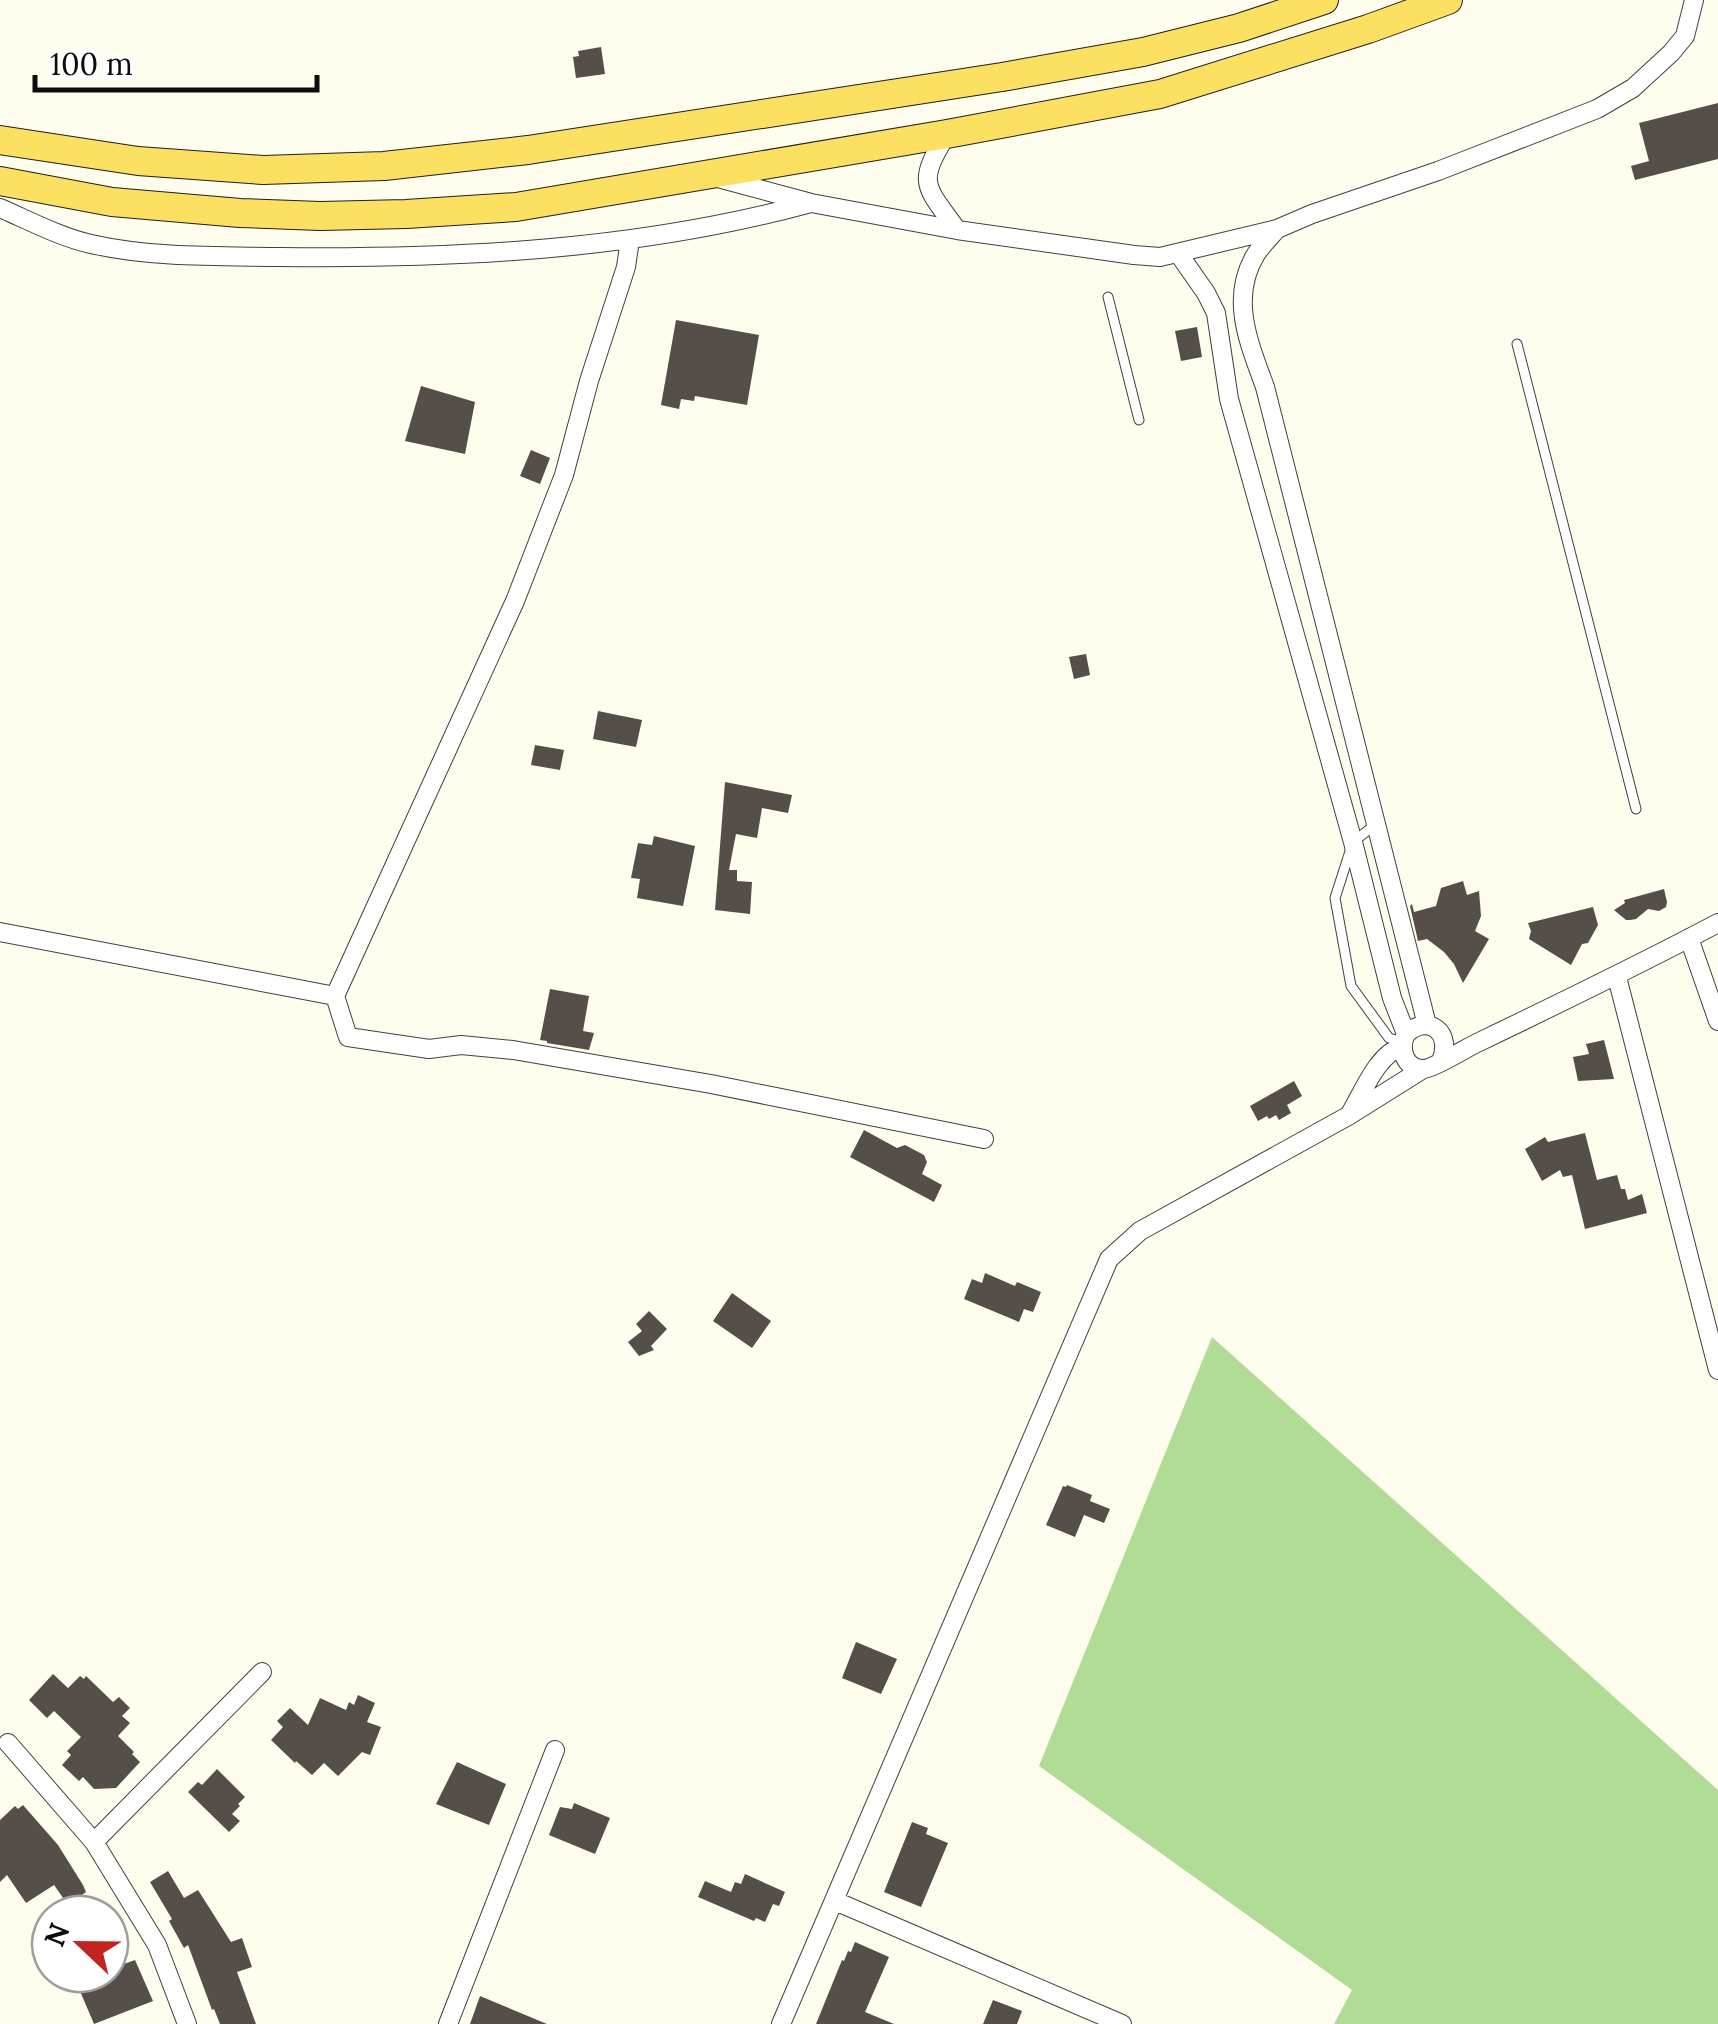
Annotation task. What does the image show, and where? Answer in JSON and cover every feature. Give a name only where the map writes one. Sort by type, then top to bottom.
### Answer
[{"type":"main road","points":[[0,140],[138,161],[263,170],[384,166],[528,150],[1143,52],[1238,28],[1324,0]]},
{"type":"main road","points":[[0,180],[112,202],[240,214],[406,214],[516,206],[1160,94],[1448,0]]},
{"type":"street","points":[[706,175],[811,204],[957,230],[1160,257],[1277,229],[1596,108],[1633,88],[1654,71],[1685,36],[1692,5]]},
{"type":"street","points":[[946,134],[926,176],[932,194],[957,230]]},
{"type":"street","points":[[0,208],[92,244],[175,256],[360,258],[630,240],[756,218],[811,204]]},
{"type":"street","points":[[1277,229],[1255,256],[1242,293],[1244,329],[1274,424],[1427,1025]]},
{"type":"street","points":[[630,240],[626,267],[564,475],[515,601],[336,996],[348,1036],[429,1049],[461,1045],[514,1050],[711,1084],[984,1140]]},
{"type":"street","points":[[1178,253],[1216,313],[1229,399],[1353,842],[1406,1060],[1422,1069]]},
{"type":"street","points":[[1225,366],[1255,359]]},
{"type":"street","points":[[1238,432],[1274,424]]},
{"type":"street","points":[[782,2024],[1109,1259],[1140,1230],[1348,1116],[1422,1069],[1617,977],[1718,923]]},
{"type":"street","points":[[0,932],[336,996]]},
{"type":"street","points":[[1689,938],[1718,1020]]},
{"type":"street","points":[[1387,977],[1414,974]]},
{"type":"street","points":[[1617,977],[1718,1370]]},
{"type":"street","points":[[1348,1116],[1381,1063],[1419,1025],[1438,1029],[1444,1038],[1446,1050],[1441,1061]]},
{"type":"street","points":[[1444,1038],[1477,1043]]},
{"type":"street","points":[[94,1842],[262,1672]]},
{"type":"street","points":[[8,1743],[94,1842],[157,1945],[187,2024]]},
{"type":"street","points":[[448,2024],[555,1750]]},
{"type":"street","points":[[835,1901],[1122,2024]]},
{"type":"lane","points":[[1108,297],[1139,420]]},
{"type":"lane","points":[[1518,344],[1636,809]]},
{"type":"lane","points":[[1376,824],[1353,842],[1335,898],[1351,986],[1389,1038],[1403,1041]]},
{"type":"lane","points":[[1363,881],[1388,871]]},
{"type":"green space","points":[[1212,1337],[1718,1790],[1718,2024],[1334,2024],[1352,1990],[1039,1766]]},
{"type":"building","points":[[601,47],[605,74],[576,78],[573,57],[579,56],[578,51]]},
{"type":"building","points":[[1718,103],[1718,159],[1635,180],[1631,166],[1649,161],[1639,123]]},
{"type":"building","points":[[676,320],[759,335],[747,405],[695,396],[694,401],[681,399],[679,409],[661,405]]},
{"type":"building","points":[[1197,327],[1202,357],[1181,361],[1175,331]]},
{"type":"building","points":[[421,386],[475,402],[465,454],[405,441]]},
{"type":"building","points":[[531,450],[550,458],[540,484],[520,476]]},
{"type":"building","points":[[1086,654],[1090,675],[1074,679],[1069,657]]},
{"type":"building","points":[[598,711],[642,720],[636,747],[593,739]]},
{"type":"building","points":[[535,745],[564,750],[560,770],[531,765]]},
{"type":"building","points":[[725,782],[792,795],[788,813],[762,808],[757,838],[736,834],[729,870],[737,870],[737,881],[752,882],[750,914],[715,910]]},
{"type":"building","points":[[654,836],[695,846],[683,906],[637,898],[640,879],[631,878],[638,843],[652,845]]},
{"type":"building","points":[[1463,881],[1467,895],[1479,891],[1481,916],[1475,931],[1489,939],[1463,983],[1444,952],[1427,939],[1418,941],[1410,906],[1414,912],[1436,906],[1441,888]]},
{"type":"building","points":[[1664,889],[1666,907],[1659,911],[1648,909],[1636,919],[1626,920],[1614,910],[1624,900]]},
{"type":"building","points":[[1593,907],[1598,925],[1571,965],[1529,939],[1528,923]]},
{"type":"building","points":[[550,989],[589,996],[583,1031],[594,1033],[589,1050],[540,1040]]},
{"type":"building","points":[[1604,1040],[1614,1079],[1578,1081],[1573,1057],[1589,1054],[1586,1044]]},
{"type":"building","points":[[1294,1081],[1302,1096],[1287,1105],[1291,1113],[1279,1120],[1276,1115],[1258,1121],[1250,1106]]},
{"type":"building","points":[[864,1130],[897,1148],[905,1145],[924,1155],[927,1162],[922,1174],[942,1185],[934,1202],[850,1157]]},
{"type":"building","points":[[1585,1133],[1597,1180],[1617,1175],[1628,1200],[1642,1194],[1647,1213],[1585,1229],[1572,1175],[1563,1177],[1560,1170],[1542,1181],[1525,1149],[1545,1137],[1548,1142]]},
{"type":"building","points":[[985,1273],[1041,1292],[1033,1312],[1024,1309],[1019,1322],[964,1299],[972,1279],[982,1283]]},
{"type":"building","points":[[732,1293],[771,1321],[752,1348],[713,1321]]},
{"type":"building","points":[[649,1311],[667,1329],[651,1346],[654,1350],[639,1356],[628,1342],[642,1331],[636,1324]]},
{"type":"building","points":[[1063,1486],[1092,1495],[1090,1501],[1110,1509],[1104,1523],[1084,1515],[1075,1537],[1046,1525]]},
{"type":"building","points":[[856,1642],[897,1659],[881,1694],[842,1678]]},
{"type":"building","points":[[53,1674],[68,1688],[80,1676],[86,1676],[113,1702],[119,1697],[130,1708],[122,1716],[130,1723],[118,1736],[140,1762],[116,1788],[94,1789],[62,1765],[71,1755],[67,1751],[81,1737],[54,1711],[47,1718],[29,1700]]},
{"type":"building","points":[[358,1695],[375,1703],[367,1722],[381,1727],[370,1755],[362,1752],[338,1776],[324,1763],[312,1775],[271,1740],[283,1727],[277,1721],[290,1708],[308,1725],[320,1698],[346,1710],[349,1702],[354,1705]]},
{"type":"building","points":[[457,1762],[506,1784],[489,1825],[436,1804]]},
{"type":"building","points":[[217,1769],[245,1797],[232,1814],[240,1821],[229,1832],[188,1792],[198,1782],[202,1785]]},
{"type":"building","points":[[574,1803],[610,1818],[595,1854],[549,1835],[560,1807],[572,1809]]},
{"type":"building","points":[[23,1805],[58,1845],[86,1892],[60,1894],[54,1885],[40,1894],[30,1894],[26,1903],[7,1875],[0,1882],[0,1820],[15,1806],[18,1809]]},
{"type":"building","points":[[912,1822],[928,1828],[926,1834],[948,1843],[921,1907],[884,1892]]},
{"type":"building","points":[[168,1871],[184,1898],[198,1890],[231,1942],[242,1938],[252,1967],[237,1972],[256,2024],[220,2024],[188,1945],[184,1948],[150,1882]]},
{"type":"building","points":[[745,1874],[785,1892],[779,1906],[773,1904],[765,1922],[698,1897],[705,1881],[731,1892]]},
{"type":"building","points":[[855,1942],[889,1957],[865,2012],[894,2024],[816,2024],[842,1960]]},
{"type":"building","points":[[135,1960],[153,2001],[94,2024],[81,1994],[130,1994],[130,1962]]},
{"type":"building","points":[[480,1996],[547,2024],[470,2024]]},
{"type":"building","points":[[993,2000],[1022,2011],[1017,2024],[983,2024]]}]
